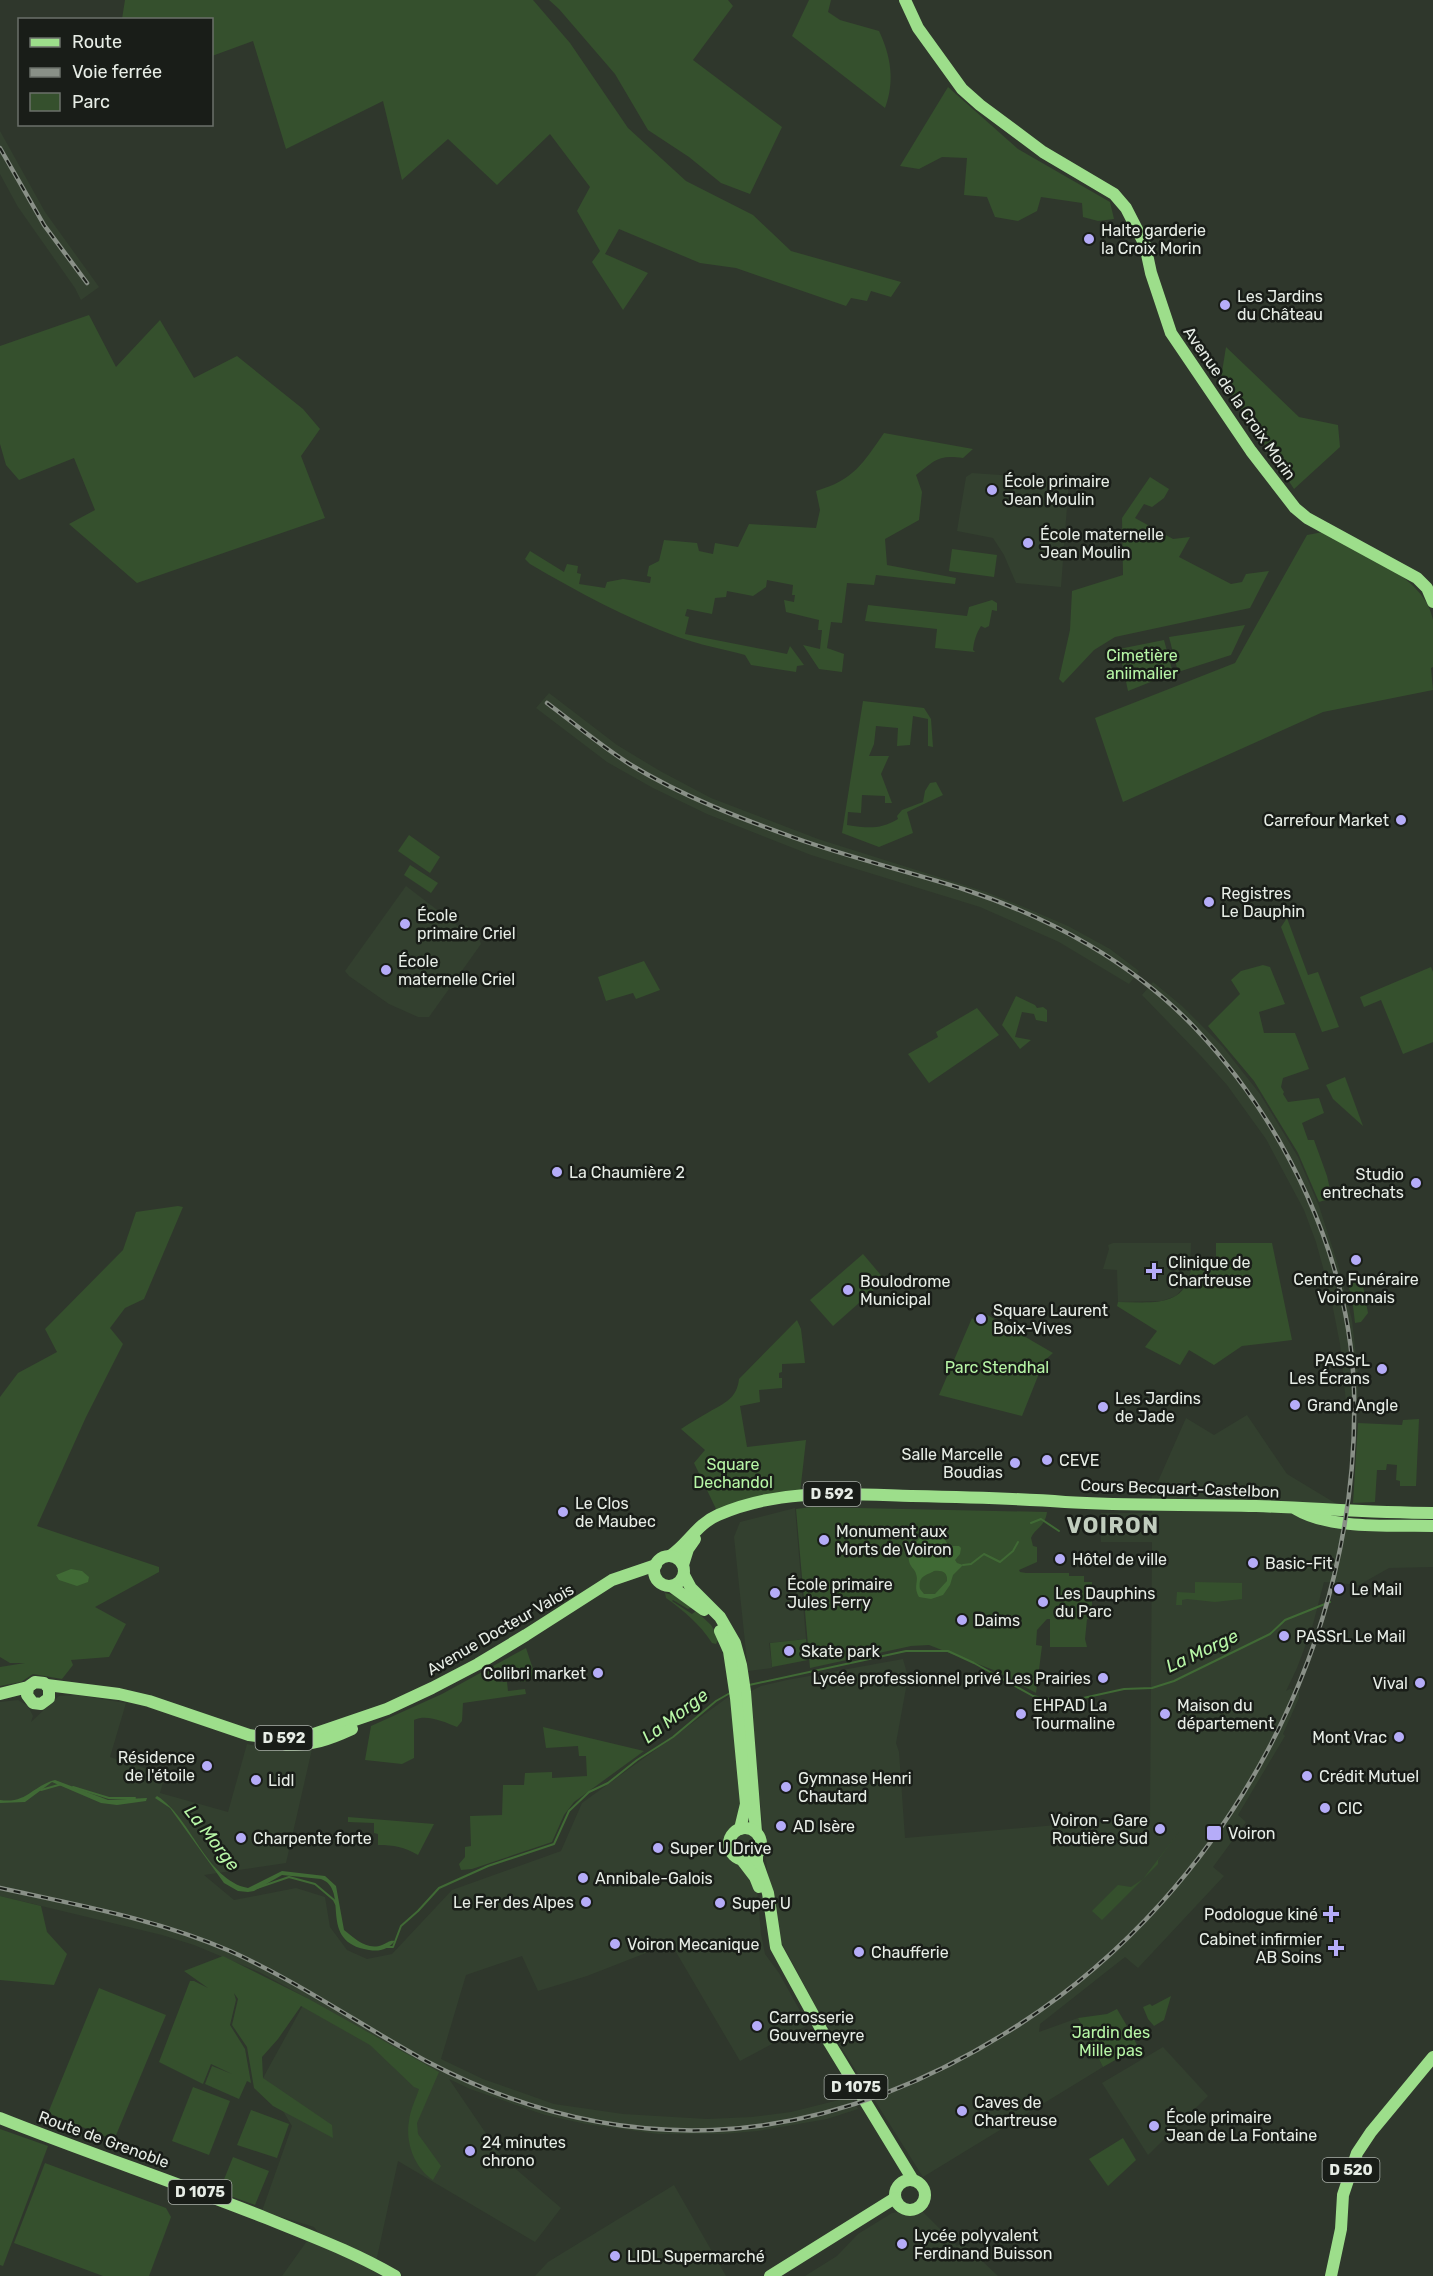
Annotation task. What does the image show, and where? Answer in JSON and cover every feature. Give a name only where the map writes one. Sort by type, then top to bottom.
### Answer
[{"type":"main road","name":"Avenue de la Croix Morin","points":[[905,0],[918,28],[962,88],[980,105],[1043,152],[1113,194],[1126,208],[1145,245],[1151,273],[1171,333],[1251,451],[1295,508],[1307,518],[1417,578],[1427,588],[1433,602]]},
{"type":"main road","name":"Cours Becquart-Castelbon","points":[[670,1556],[699,1526],[718,1514],[763,1501],[850,1493],[1027,1498],[1063,1502],[1296,1508],[1352,1518]]},
{"type":"main road","name":"Cours Becquart-Castelbon","points":[[683,1570],[694,1540],[708,1527],[742,1514],[779,1505],[819,1501],[1048,1506],[1063,1502]]},
{"type":"main road","points":[[1352,1518],[1433,1513]]},
{"type":"main road","points":[[1352,1518],[1433,1526]]},
{"type":"main road","points":[[657,1581],[654,1572],[659,1560],[670,1556],[675,1557],[691,1588],[724,1623],[735,1643],[744,1678],[739,1692],[746,1804],[740,1829],[731,1837],[729,1844],[735,1857],[748,1860],[757,1855],[761,1845],[756,1832],[739,1692],[729,1652],[720,1631],[710,1616],[671,1586]]},
{"type":"main road","name":"D 592","points":[[628,1573],[656,1564]]},
{"type":"main road","points":[[628,1573],[671,1586],[676,1585],[683,1570]]},
{"type":"main road","name":"Avenue Docteur Valois","points":[[47,1685],[118,1694],[149,1701],[180,1712],[198,1723],[270,1746],[308,1746],[330,1739],[478,1664],[612,1580],[628,1573]]},
{"type":"main road","points":[[0,1695],[17,1696],[28,1693],[39,1681],[47,1685],[50,1691],[49,1698],[41,1704],[33,1703],[28,1693]]},
{"type":"main road","name":"Avenue Docteur Valois","points":[[49,1698],[57,1693],[80,1689]]},
{"type":"main road","points":[[740,1829],[756,1832]]},
{"type":"main road","name":"D 1075","points":[[757,1855],[757,1862],[768,1893],[776,1947],[811,2013],[900,2161],[908,2181]]},
{"type":"main road","name":"D 1075","points":[[742,1860],[759,1886],[767,1936],[776,1961],[801,2004],[811,2013]]},
{"type":"main road","name":"D 520","points":[[1331,2276],[1341,2229],[1343,2194],[1357,2153],[1371,2132],[1433,2057]]},
{"type":"main road","name":"Route de Grenoble","points":[[0,2118],[220,2200],[366,2258],[395,2276]]},
{"type":"main road","points":[[908,2181],[924,2188],[924,2202],[913,2210],[904,2209],[897,2202],[898,2187],[908,2181]]},
{"type":"main road","points":[[770,2276],[897,2202]]},
{"type":"main road","points":[[783,2276],[897,2202]]},
{"type":"shaded area","points":[[0,131],[45,212],[99,287],[81,300],[18,207],[0,174]]},
{"type":"shaded area","points":[[972,473],[1069,480],[1061,587],[1016,583],[1004,555],[993,538],[957,531],[966,477]]},
{"type":"shaded area","points":[[549,693],[617,745],[711,798],[818,839],[986,892],[1026,908],[1068,926],[1110,949],[1139,971],[1129,984],[1059,942],[980,907],[811,855],[707,814],[653,788],[607,762],[536,708]]},
{"type":"shaded area","points":[[406,886],[462,929],[466,925],[477,933],[481,944],[429,1017],[418,1017],[389,1004],[345,971]]},
{"type":"shaded area","points":[[1153,982],[1182,1006],[1223,1047],[1260,1094],[1298,1157],[1319,1206],[1339,1268],[1352,1320],[1358,1373],[1357,1412],[1347,1412],[1340,1344],[1330,1293],[1316,1242],[1304,1210],[1266,1139],[1227,1085],[1142,995]]},
{"type":"shaded area","name":"Clinique de Chartreuse","points":[[1113,1243],[1191,1243],[1190,1273],[1186,1284],[1176,1296],[1162,1301],[1118,1302],[1117,1270],[1103,1269],[1108,1245]]},
{"type":"shaded area","points":[[1247,1415],[1287,1474],[1340,1506],[1336,1528],[1433,1529],[1433,1567],[1389,1568],[1359,1585],[1324,1582],[1312,1628],[1286,1691],[1290,1689],[1299,1692],[1299,1698],[1283,1734],[1285,1736],[1238,1815],[1246,1822],[1213,1867],[1224,1876],[1138,1968],[1125,1957],[1040,2024],[1039,2032],[1078,2018],[1103,2067],[923,2177],[817,2009],[778,1936],[767,1869],[749,1692],[761,1686],[787,1680],[903,1659],[908,1677],[896,1743],[899,1752],[905,1838],[1150,1817],[1152,1542],[1101,1542],[1101,1513],[1152,1513],[1152,1495],[1186,1418],[1214,1435]]},
{"type":"shaded area","points":[[795,1508],[806,1639],[769,1643],[772,1668],[748,1671],[734,1537],[740,1522]]},
{"type":"shaded area","points":[[930,1531],[938,1532],[949,1546],[961,1548],[955,1560],[963,1565],[953,1575],[943,1595],[931,1599],[919,1597],[916,1590],[916,1574],[909,1561],[912,1547]],"holes":[[[934,1571],[942,1571],[947,1581],[935,1594],[924,1594],[920,1589],[921,1579]]]},
{"type":"shaded area","points":[[71,1569],[82,1571],[89,1577],[88,1582],[77,1586],[59,1580],[56,1575]]},
{"type":"shaded area","points":[[77,1695],[126,1703],[110,1757],[165,1775],[160,1793],[228,1812],[247,1744],[275,1750],[312,1749],[286,1863],[204,1875],[234,1900],[296,1888],[325,1897],[330,1927],[347,1950],[367,1959],[392,1954],[452,1890],[561,1851],[582,1803],[731,1695],[751,1823],[761,1934],[765,1954],[779,1973],[808,2025],[740,2061],[676,1952],[669,1944],[587,1976],[538,1991],[522,1956],[466,1975],[441,2059],[483,2079],[554,2104],[623,2114],[707,2119],[752,2117],[791,2112],[851,2097],[858,2109],[827,2119],[758,2131],[723,2134],[658,2134],[586,2124],[545,2115],[470,2089],[449,2079],[502,2157],[561,2208],[535,2242],[398,2161],[374,2271],[381,2276],[282,2276],[307,2241],[332,2251],[314,2227],[262,2211],[292,2126],[263,2078],[307,1998],[259,1972],[194,1945],[162,1935],[0,1896],[0,1702],[18,1700],[28,1706],[33,1716],[31,1722],[59,1696]]},
{"type":"shaded area","points":[[55,1780],[108,1800],[147,1798],[146,1801],[117,1805],[101,1803],[52,1782],[25,1802],[0,1803],[0,1800],[9,1801],[23,1797]]},
{"type":"shaded area","points":[[157,1796],[169,1806],[180,1818],[210,1861],[233,1883],[248,1888],[282,1871],[325,1876],[336,1886],[344,1930],[366,1945],[376,1946],[395,1941],[384,1949],[373,1951],[353,1945],[343,1937],[338,1927],[334,1894],[330,1885],[321,1879],[282,1875],[248,1892],[238,1891],[224,1883],[170,1808],[155,1798]]},
{"type":"shaded area","name":"École primaire Jean de La Fontaine","points":[[1163,2047],[1208,2096],[1148,2155],[1102,2083]]},
{"type":"shaded area","points":[[674,2185],[726,2276],[535,2276],[548,2262]]},
{"type":"shaded area","name":"Lycée polyvalent Ferdinand Buisson","points":[[923,2212],[957,2246],[962,2242],[998,2276],[805,2276],[837,2256],[858,2234],[892,2213],[917,2215]]},
{"type":"green space","points":[[125,0],[533,0],[570,43],[628,128],[686,181],[753,215],[791,251],[901,282],[891,297],[871,291],[867,301],[851,298],[846,306],[736,268],[700,263],[619,229],[605,254],[648,273],[623,310],[592,262],[600,251],[577,211],[590,187],[550,134],[497,185],[448,139],[402,180],[383,101],[286,149],[253,41],[213,56],[213,18],[122,18]]},
{"type":"green space","points":[[549,0],[728,0],[733,6],[693,60],[782,127],[750,194],[721,183],[689,157],[648,130],[615,74]]},
{"type":"green space","points":[[809,0],[831,0],[828,12],[840,20],[879,31],[889,59],[891,79],[885,108],[792,36]]},
{"type":"green space","points":[[948,87],[1018,149],[1110,202],[1114,219],[1098,221],[1083,217],[1082,203],[1041,197],[1037,211],[1018,221],[995,217],[987,197],[964,195],[967,158],[942,157],[919,169],[900,166]]},
{"type":"green space","points":[[89,315],[116,367],[160,320],[194,378],[237,356],[303,409],[320,429],[301,456],[325,518],[137,583],[69,524],[95,510],[74,458],[19,480],[6,465],[0,444],[0,346]]},
{"type":"green space","points":[[1226,347],[1299,417],[1338,425],[1340,447],[1294,489],[1221,378]]},
{"type":"green space","points":[[884,433],[973,449],[963,458],[948,457],[937,460],[916,475],[922,492],[919,520],[885,539],[887,565],[956,578],[955,584],[876,575],[874,585],[847,583],[842,623],[831,622],[827,648],[844,654],[842,672],[819,669],[803,645],[820,649],[822,630],[818,630],[819,620],[786,612],[784,600],[794,602],[793,585],[767,580],[766,587],[753,596],[727,591],[726,597],[715,598],[712,614],[687,609],[685,616],[689,617],[685,634],[787,654],[790,646],[804,665],[797,666],[796,672],[751,665],[745,655],[659,630],[584,594],[525,559],[530,551],[564,572],[567,564],[578,566],[577,573],[581,574],[579,584],[605,588],[607,582],[623,579],[650,583],[651,577],[647,576],[649,566],[659,561],[664,540],[697,543],[699,551],[713,554],[715,543],[738,547],[749,524],[816,528],[820,510],[816,491],[849,476],[863,462]]},
{"type":"green space","points":[[1150,477],[1169,489],[1164,498],[1152,507],[1144,504],[1135,518],[1173,539],[1190,537],[1179,557],[1231,584],[1242,582],[1246,574],[1269,571],[1250,608],[1115,637],[1094,650],[1063,683],[1059,679],[1070,630],[1072,591],[1123,575],[1122,518]]},
{"type":"green space","points":[[1323,532],[1371,557],[1404,578],[1418,591],[1428,605],[1433,620],[1433,667],[1431,668],[1433,690],[1323,712],[1123,802],[1095,718],[1235,663],[1307,535]]},
{"type":"green space","points":[[952,549],[997,555],[994,577],[949,571]]},
{"type":"green space","points":[[992,600],[997,603],[997,611],[992,610],[989,626],[985,628],[981,626],[979,629],[974,644],[975,652],[935,648],[937,629],[865,621],[868,605],[967,616],[969,607]]},
{"type":"green space","points":[[1245,625],[1231,655],[1178,672],[1169,637]]},
{"type":"green space","name":"Cimetière aniimalier","points":[[1164,640],[1173,673],[1128,691],[1119,649]]},
{"type":"green space","points":[[863,701],[924,708],[931,719],[933,747],[928,746],[928,719],[913,716],[910,745],[897,746],[898,728],[876,726],[874,744],[869,756],[889,756],[881,774],[892,803],[885,803],[885,796],[862,795],[861,813],[848,812],[847,825],[873,827],[891,823],[898,819],[897,816],[902,810],[923,802],[925,791],[930,783],[936,782],[943,795],[907,812],[913,833],[879,847],[842,833]]},
{"type":"green space","points":[[409,835],[440,857],[430,873],[398,851]]},
{"type":"green space","points":[[410,865],[438,883],[431,893],[404,875]]},
{"type":"green space","points":[[1287,918],[1308,975],[1318,972],[1339,1027],[1322,1032],[1281,927]]},
{"type":"green space","points":[[644,961],[660,990],[636,999],[633,993],[606,1001],[598,977]]},
{"type":"green space","points":[[1263,965],[1270,967],[1285,1004],[1259,1012],[1264,1033],[1295,1033],[1309,1069],[1283,1078],[1281,1087],[1283,1094],[1288,1102],[1319,1098],[1324,1113],[1302,1123],[1308,1140],[1314,1140],[1332,1198],[1319,1202],[1298,1153],[1254,1081],[1208,1026],[1240,994],[1231,980],[1241,971]]},
{"type":"green space","points":[[1431,967],[1433,972],[1433,1042],[1403,1054],[1381,1000],[1364,1007],[1360,997]]},
{"type":"green space","points":[[1016,996],[1037,1008],[1043,1007],[1047,1010],[1047,1022],[1036,1020],[1034,1014],[1022,1012],[1015,1037],[1031,1040],[1020,1049],[1002,1025]]},
{"type":"green space","points":[[977,1008],[999,1035],[929,1083],[908,1054],[938,1037],[936,1032]]},
{"type":"green space","points":[[1345,1077],[1363,1126],[1333,1099],[1326,1085]]},
{"type":"green space","points":[[183,1207],[144,1299],[125,1308],[110,1328],[123,1344],[86,1417],[37,1526],[159,1567],[159,1572],[95,1607],[126,1624],[109,1657],[71,1660],[73,1665],[62,1679],[33,1674],[21,1682],[0,1686],[0,1667],[25,1663],[10,1663],[0,1657],[0,1397],[18,1373],[57,1352],[45,1329],[123,1250],[136,1212]]},
{"type":"green space","points":[[1216,1243],[1272,1243],[1292,1340],[1242,1346],[1214,1365],[1189,1350],[1180,1365],[1145,1347],[1157,1331],[1117,1306],[1118,1302],[1154,1302],[1175,1296],[1183,1290],[1191,1266],[1216,1263]]},
{"type":"green space","name":"Boulodrome Municipal","points":[[863,1254],[885,1280],[833,1326],[810,1300]]},
{"type":"green space","points":[[1370,1276],[1371,1283],[1363,1286],[1368,1313],[1361,1322],[1355,1323],[1352,1297],[1347,1282]]},
{"type":"green space","name":"Parc Stendhal","points":[[984,1313],[1053,1353],[1044,1361],[1022,1416],[939,1395],[972,1318],[974,1320],[984,1317]]},
{"type":"green space","name":"Square Dechandol","points":[[797,1320],[801,1329],[805,1363],[782,1364],[779,1378],[782,1378],[782,1388],[759,1390],[760,1402],[740,1406],[747,1447],[806,1440],[800,1493],[717,1511],[694,1463],[705,1450],[681,1429],[729,1399],[736,1391],[739,1379]]},
{"type":"green space","points":[[1419,1419],[1416,1486],[1400,1486],[1400,1481],[1396,1480],[1397,1465],[1387,1464],[1386,1470],[1377,1470],[1375,1502],[1353,1503],[1358,1423],[1402,1425],[1403,1420]]},
{"type":"green space","points":[[812,1507],[1047,1512],[1044,1521],[1031,1538],[1033,1546],[1037,1547],[1037,1562],[1019,1570],[1026,1573],[1069,1573],[1069,1576],[1084,1576],[1084,1582],[1092,1582],[1092,1619],[1087,1619],[1085,1639],[1087,1647],[1050,1647],[1050,1619],[1047,1619],[1037,1630],[1036,1645],[1042,1646],[1036,1693],[996,1671],[929,1645],[911,1646],[810,1668],[796,1509]]},
{"type":"green space","points":[[1195,1582],[1242,1583],[1242,1599],[1215,1602],[1187,1599],[1182,1600],[1182,1605],[1176,1605],[1177,1592],[1195,1593]]},
{"type":"green space","points":[[665,1593],[673,1595],[692,1607],[688,1609],[672,1601],[692,1614],[696,1611],[711,1625],[719,1638],[716,1644],[712,1643],[691,1618],[666,1598]]},
{"type":"green space","name":"Skate park","points":[[806,1639],[808,1660],[772,1667],[770,1643]]},
{"type":"green space","points":[[526,1648],[533,1669],[531,1680],[521,1682],[520,1672],[499,1675],[500,1682],[507,1682],[508,1691],[525,1689],[526,1694],[463,1703],[462,1721],[457,1727],[430,1718],[414,1720],[414,1758],[402,1764],[365,1760],[371,1726],[442,1694]]},
{"type":"green space","points":[[543,1727],[644,1751],[574,1802],[564,1815],[552,1842],[472,1869],[461,1870],[459,1864],[465,1857],[465,1847],[471,1846],[470,1816],[502,1815],[503,1785],[524,1785],[525,1773],[552,1772],[552,1778],[587,1776],[586,1756],[579,1756],[578,1746],[546,1748]]},
{"type":"green space","points":[[348,1817],[434,1824],[418,1855],[399,1847],[378,1845],[378,1834],[374,1833],[374,1823],[348,1822]]},
{"type":"green space","points":[[1179,1832],[1158,1860],[1158,1864],[1143,1879]]},
{"type":"green space","points":[[1143,1879],[1102,1920],[1092,1911],[1118,1885],[1131,1887]]},
{"type":"green space","points":[[0,1896],[41,1906],[47,1932],[67,1954],[54,1985],[0,1980]]},
{"type":"green space","points":[[223,1956],[307,1998],[439,2072],[417,2123],[418,2134],[441,2166],[433,2180],[416,2162],[410,2146],[408,2129],[419,2089],[414,2087],[370,2045],[301,2006],[262,2057],[263,2078],[332,2125],[333,2138],[273,2106],[254,2088],[247,2047],[232,2025],[238,1999],[234,1993],[236,2000],[230,2025],[245,2049],[251,2083],[247,2081],[239,2099],[205,2084],[212,2066],[232,2074],[211,2064],[203,2084],[159,2062],[190,1981],[208,1988],[184,1971]]},
{"type":"green space","points":[[99,1988],[166,2015],[114,2140],[48,2113]]},
{"type":"green space","points":[[1171,1996],[1164,2020],[1154,2026],[1143,2007],[1150,2004],[1152,2006]]},
{"type":"green space","name":"Jardin des Mille pas","points":[[1117,2009],[1127,2026],[1125,2028],[1128,2034],[1131,2033],[1138,2047],[1103,2067],[1078,2018],[1107,2014]]},
{"type":"green space","points":[[193,2087],[230,2101],[209,2155],[172,2141]]},
{"type":"green space","points":[[251,2110],[289,2124],[277,2158],[237,2145]]},
{"type":"green space","points":[[0,2129],[48,2146],[3,2266],[0,2265]]},
{"type":"green space","points":[[1123,2138],[1136,2160],[1108,2186],[1089,2159]]},
{"type":"green space","points":[[233,2157],[269,2171],[255,2205],[219,2192]]},
{"type":"green space","points":[[45,2163],[166,2208],[171,2217],[149,2276],[103,2276],[14,2243]]},
{"type":"waterway","points":[[1031,1523],[1041,1519],[1059,1531]]},
{"type":"waterway","points":[[963,1565],[971,1564],[984,1554],[1000,1562],[1013,1551],[1018,1542]]},
{"type":"waterway","name":"La Morge","points":[[749,1685],[906,1651],[948,1651],[1033,1696],[1061,1702],[1124,1689],[1152,1688],[1174,1681],[1270,1634],[1285,1620],[1330,1602]]},
{"type":"waterway","name":"La Morge","points":[[386,1947],[393,1947],[401,1926],[439,1888],[488,1866],[554,1844],[569,1811],[589,1792],[608,1783],[637,1760],[673,1737],[716,1701],[730,1693]]},
{"type":"waterway","name":"La Morge","points":[[41,1790],[62,1784]]},
{"type":"waterway","name":"La Morge","points":[[73,1787],[109,1798],[135,1798]]},
{"type":"waterway","name":"La Morge","points":[[257,1888],[289,1877],[315,1884],[336,1904]]},
{"type":"railway","points":[[0,148],[44,225],[87,283]]},
{"type":"railway","points":[[0,1888],[145,1921],[230,1951],[305,1990],[426,2061],[460,2078],[529,2105],[565,2115],[638,2128],[713,2130],[755,2126],[795,2120],[874,2098],[949,2065],[1020,2024],[1095,1968],[1161,1903],[1219,1830],[1268,1750],[1307,1665],[1334,1575],[1350,1483],[1354,1390],[1350,1340],[1340,1291],[1326,1242],[1307,1195],[1284,1149],[1257,1106],[1228,1065],[1195,1028],[1145,983],[1089,945],[998,901],[816,845],[711,806],[650,776],[620,758],[547,703]]},
{"type":"place","name":"Halte garderie la Croix Morin","points":[[1089,239]]},
{"type":"place","name":"Les Jardins du Château","points":[[1225,305]]},
{"type":"place","name":"École primaire Jean Moulin","points":[[992,490]]},
{"type":"place","name":"École maternelle Jean Moulin","points":[[1028,543]]},
{"type":"place","name":"Carrefour Market","points":[[1401,820]]},
{"type":"place","name":"Registres Le Dauphin","points":[[1209,902]]},
{"type":"place","name":"École primaire Criel","points":[[405,924]]},
{"type":"place","name":"École maternelle Criel","points":[[386,970]]},
{"type":"place","name":"La Chaumière 2","points":[[557,1172]]},
{"type":"place","name":"Studio entrechats","points":[[1416,1183]]},
{"type":"place","name":"Centre Funéraire Voironnais","points":[[1356,1260]]},
{"type":"place","name":"Clinique de Chartreuse","points":[[1154,1271]]},
{"type":"place","name":"Boulodrome Municipal","points":[[848,1290]]},
{"type":"place","name":"Square Laurent Boix-Vives","points":[[981,1319]]},
{"type":"place","name":"PASSrL Les Écrans","points":[[1382,1369]]},
{"type":"place","name":"Grand Angle","points":[[1295,1405]]},
{"type":"place","name":"Les Jardins de Jade","points":[[1103,1407]]},
{"type":"place","name":"CEVE","points":[[1047,1460]]},
{"type":"place","name":"Salle Marcelle Boudias","points":[[1015,1463]]},
{"type":"place","name":"Le Clos de Maubec","points":[[563,1512]]},
{"type":"place","name":"Monument aux Morts de Voiron","points":[[824,1540]]},
{"type":"place","name":"Hôtel de ville","points":[[1060,1559]]},
{"type":"place","name":"Basic-Fit","points":[[1253,1563]]},
{"type":"place","name":"Le Mail","points":[[1339,1589]]},
{"type":"place","name":"École primaire Jules Ferry","points":[[775,1593]]},
{"type":"place","name":"Les Dauphins du Parc","points":[[1043,1602]]},
{"type":"place","name":"Daims","points":[[962,1620]]},
{"type":"place","name":"PASSrL Le Mail","points":[[1284,1636]]},
{"type":"place","name":"Skate park","points":[[789,1651]]},
{"type":"place","name":"Colibri market","points":[[598,1673]]},
{"type":"place","name":"Lycée professionnel privé Les Prairies","points":[[1103,1678]]},
{"type":"place","name":"Vival","points":[[1420,1683]]},
{"type":"place","name":"EHPAD La Tourmaline","points":[[1021,1714]]},
{"type":"place","name":"Maison du département","points":[[1165,1714]]},
{"type":"place","name":"Mont Vrac","points":[[1399,1737]]},
{"type":"place","name":"Résidence de l'étoile","points":[[207,1766]]},
{"type":"place","name":"Crédit Mutuel","points":[[1307,1776]]},
{"type":"place","name":"Lidl","points":[[256,1780]]},
{"type":"place","name":"Gymnase Henri Chautard","points":[[786,1787]]},
{"type":"place","name":"CIC","points":[[1325,1808]]},
{"type":"place","name":"AD Isère","points":[[781,1826]]},
{"type":"place","name":"Voiron - Gare Routière Sud","points":[[1160,1829]]},
{"type":"place","name":"Voiron","points":[[1214,1833]]},
{"type":"place","name":"Charpente forte","points":[[241,1838]]},
{"type":"place","name":"Super U Drive","points":[[658,1848]]},
{"type":"place","name":"Annibale-Galois","points":[[583,1878]]},
{"type":"place","name":"Le Fer des Alpes","points":[[586,1902]]},
{"type":"place","name":"Super U","points":[[720,1903]]},
{"type":"place","name":"Podologue kiné","points":[[1331,1914]]},
{"type":"place","name":"Voiron Mecanique","points":[[615,1944]]},
{"type":"place","name":"Cabinet infirmier AB Soins","points":[[1336,1948]]},
{"type":"place","name":"Chaufferie","points":[[859,1952]]},
{"type":"place","name":"Carrosserie Gouverneyre","points":[[757,2026]]},
{"type":"place","name":"Caves de Chartreuse","points":[[962,2111]]},
{"type":"place","name":"École primaire Jean de La Fontaine","points":[[1154,2126]]},
{"type":"place","name":"24 minutes chrono","points":[[470,2151]]},
{"type":"place","name":"Lycée polyvalent Ferdinand Buisson","points":[[902,2244]]},
{"type":"place","name":"LIDL Supermarché","points":[[615,2256]]},
{"type":"district","name":"VOIRON","points":[[1113,1525]]}]
